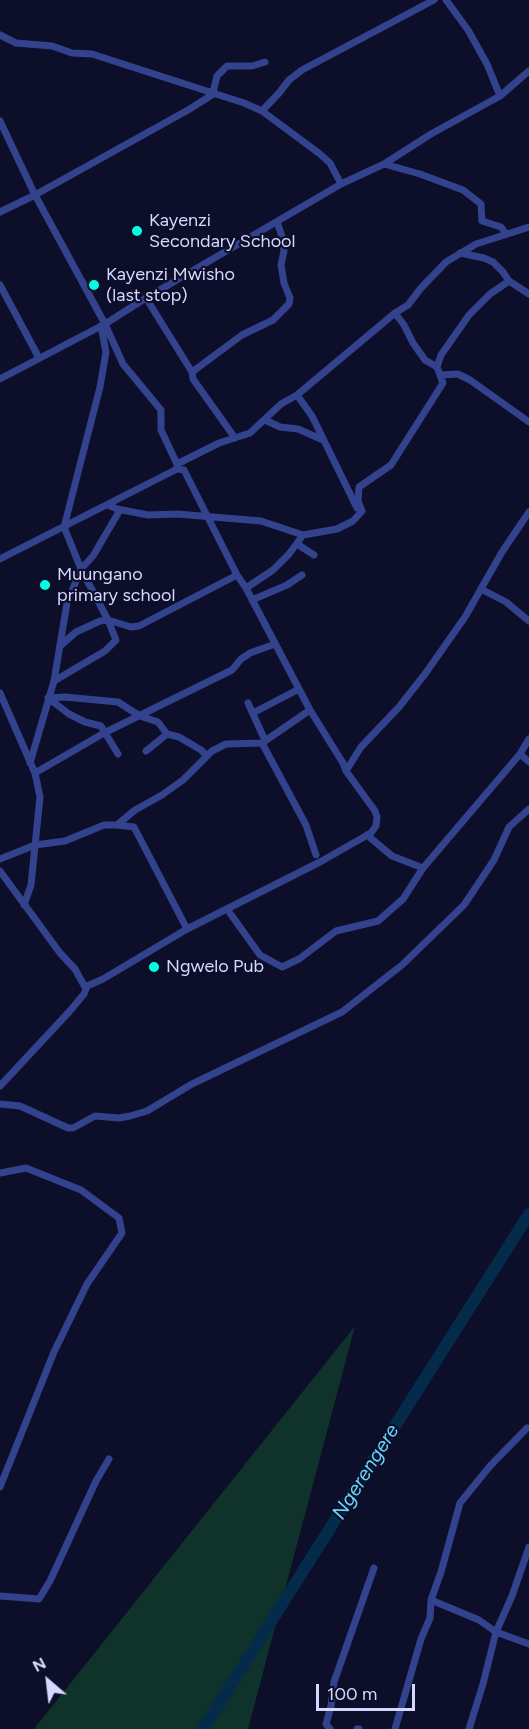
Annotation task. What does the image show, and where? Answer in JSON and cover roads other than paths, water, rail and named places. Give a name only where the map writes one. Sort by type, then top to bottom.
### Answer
[{"type":"street","points":[[262,111],[289,80],[302,70],[434,0]]},
{"type":"street","points":[[446,0],[473,38],[500,96]]},
{"type":"street","points":[[0,35],[16,43],[52,46],[72,53],[92,54],[215,93],[262,111],[330,163],[341,184]]},
{"type":"street","points":[[215,93],[213,92],[217,76],[227,66],[252,66],[265,62]]},
{"type":"street","points":[[0,379],[103,325],[146,297],[341,184],[384,165],[430,134],[500,96],[529,71]]},
{"type":"street","points":[[518,80],[529,78]]},
{"type":"street","points":[[0,212],[35,195],[215,93]]},
{"type":"street","points":[[0,121],[35,195],[123,364],[161,410],[163,435],[177,467],[184,470],[237,575],[310,710],[344,763],[346,771],[377,817],[376,826],[367,836],[187,929],[104,979],[85,987]]},
{"type":"street","points":[[384,165],[420,174],[463,190],[481,204],[482,221],[501,227],[506,234]]},
{"type":"street","points":[[192,372],[242,335],[273,320],[289,304],[290,298],[284,283],[281,265],[284,239],[277,222]]},
{"type":"street","points":[[0,560],[108,505],[219,443],[250,433],[281,405],[297,395],[408,305],[436,272],[460,254],[476,244],[529,227]]},
{"type":"street","points":[[460,254],[493,262],[509,281],[529,294]]},
{"type":"street","points":[[437,367],[441,355],[469,315],[490,294],[509,281]]},
{"type":"street","points":[[0,285],[3,296],[39,358]]},
{"type":"street","points":[[146,297],[192,372],[193,379],[236,438]]},
{"type":"street","points":[[108,505],[120,510],[148,515],[177,514],[261,521],[303,535],[337,529],[353,521],[362,511],[358,501],[359,487],[391,465],[443,383],[437,367],[425,360],[395,314]]},
{"type":"street","points":[[54,681],[105,651],[116,640],[81,569],[64,527],[100,387],[106,352],[103,325]]},
{"type":"street","points":[[441,375],[458,374],[470,380],[529,422]]},
{"type":"street","points":[[297,395],[312,416],[359,513]]},
{"type":"street","points":[[265,420],[280,427],[297,429],[323,440]]},
{"type":"street","points":[[30,763],[54,681],[67,603],[81,569],[98,547],[120,510]]},
{"type":"street","points":[[346,771],[362,747],[399,707],[425,674],[465,617],[502,552],[529,512]]},
{"type":"street","points":[[246,588],[273,570],[303,535]]},
{"type":"street","points":[[297,544],[314,555]]},
{"type":"street","points":[[60,646],[76,632],[91,624],[108,620],[131,627],[139,626],[237,575]]},
{"type":"street","points":[[252,600],[287,585],[302,575]]},
{"type":"street","points":[[481,589],[506,602],[529,621]]},
{"type":"street","points":[[35,773],[106,732],[232,670],[241,659],[250,653],[274,644]]},
{"type":"street","points":[[253,713],[299,689]]},
{"type":"street","points":[[0,693],[35,773],[40,797],[31,885],[24,905]]},
{"type":"street","points":[[48,698],[102,699],[118,702],[140,716],[158,722],[166,734],[179,736],[207,756]]},
{"type":"street","points":[[48,698],[69,714],[85,722],[101,726],[118,754]]},
{"type":"street","points":[[248,703],[263,739],[306,825],[316,855]]},
{"type":"street","points":[[117,825],[135,810],[183,780],[207,756],[226,744],[263,739],[310,710]]},
{"type":"street","points":[[146,751],[166,734]]},
{"type":"street","points":[[227,909],[260,955],[282,967],[299,959],[336,931],[378,921],[403,899],[423,868],[520,754],[529,738]]},
{"type":"street","points":[[520,754],[529,762]]},
{"type":"street","points":[[0,1104],[20,1106],[68,1128],[73,1128],[95,1116],[119,1118],[130,1116],[147,1111],[192,1084],[342,1012],[402,965],[465,905],[494,860],[509,826],[529,809]]},
{"type":"street","points":[[0,859],[35,845],[64,842],[104,825],[134,826],[187,929]]},
{"type":"street","points":[[367,836],[392,856],[423,868]]},
{"type":"street","points":[[0,871],[60,953],[75,969],[85,987],[84,994],[69,1012],[0,1086]]},
{"type":"street","points":[[0,1173],[26,1168],[81,1190],[119,1218],[122,1233],[87,1284],[63,1333],[0,1487]]},
{"type":"street","points":[[395,1729],[421,1639],[430,1618],[431,1600],[460,1503],[490,1466],[527,1428]]},
{"type":"street","points":[[0,1596],[39,1599],[109,1459]]},
{"type":"street","points":[[468,1729],[483,1684],[496,1632],[512,1596],[529,1547]]},
{"type":"street","points":[[330,1729],[326,1724],[334,1682],[374,1568]]},
{"type":"street","points":[[431,1600],[479,1620],[496,1632],[529,1644]]},
{"type":"waterway","name":"Ngerengere","points":[[203,1729],[529,1214]]},
{"type":"place","name":"Kayenzi Secondary School","points":[[137,231]]},
{"type":"place","name":"Kayenzi Mwisho (last stop)","points":[[94,285]]},
{"type":"place","name":"Muungano primary school","points":[[45,585]]},
{"type":"place","name":"Ngwelo Pub","points":[[154,967]]}]
